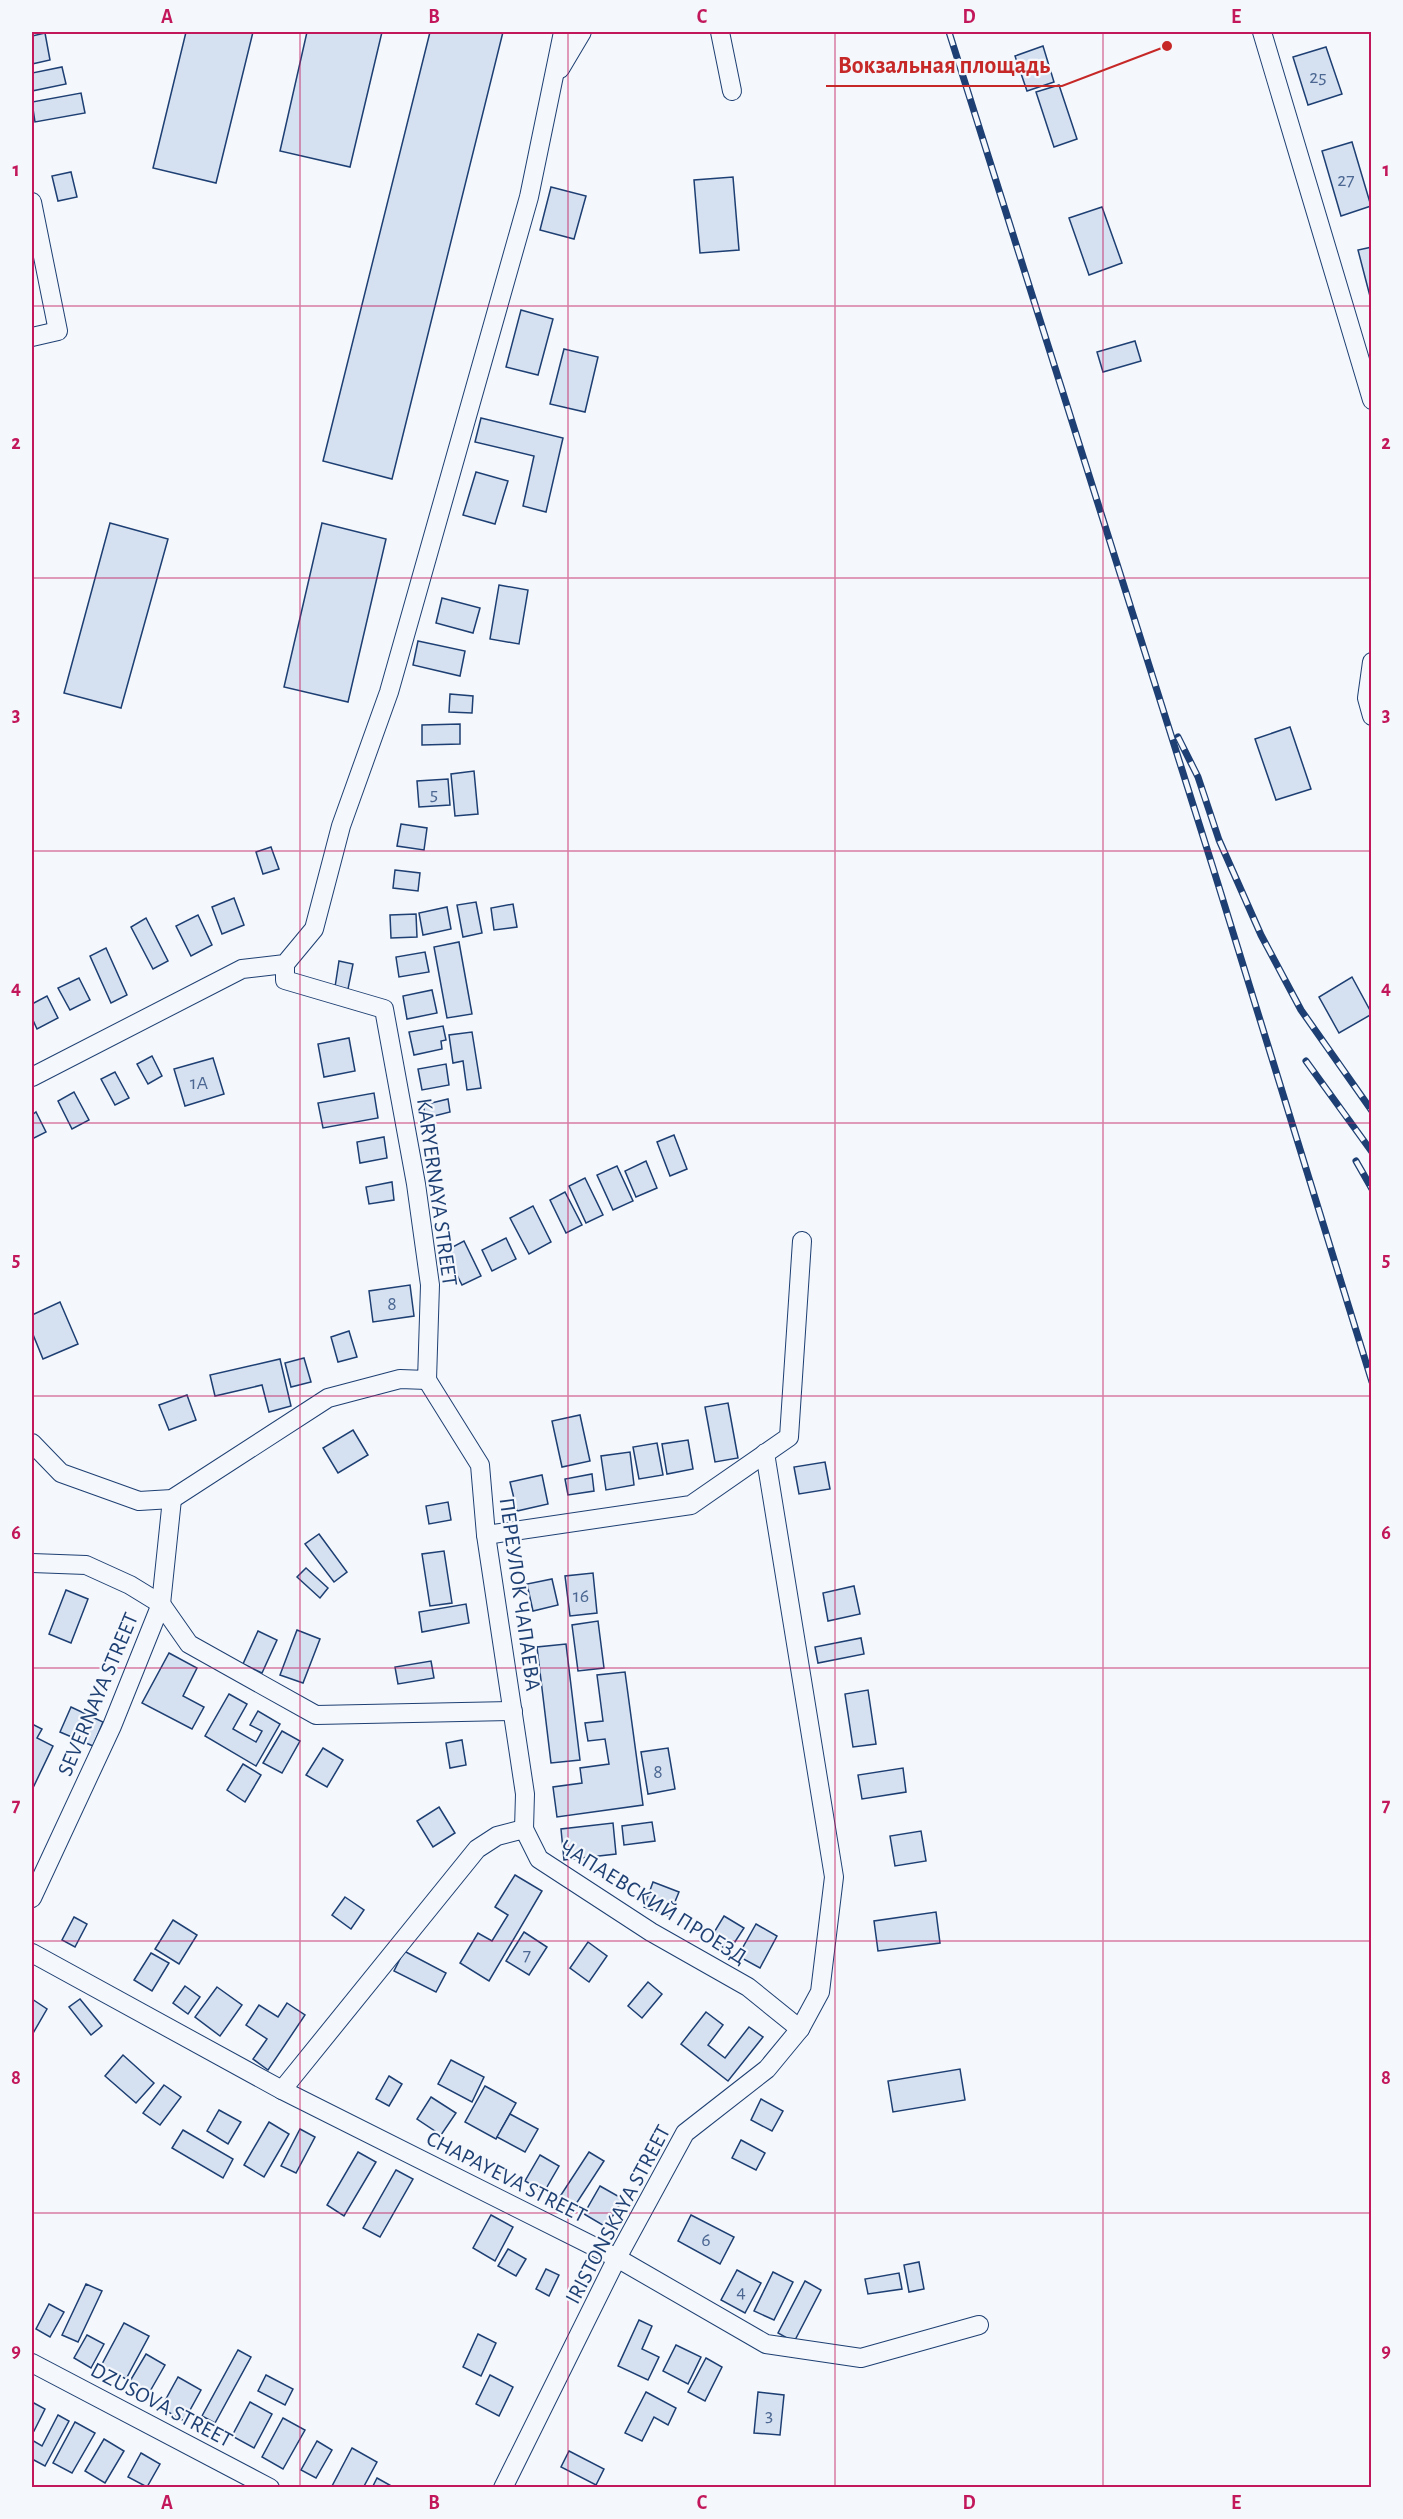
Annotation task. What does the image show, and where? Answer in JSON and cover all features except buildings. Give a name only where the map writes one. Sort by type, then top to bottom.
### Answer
[{"type":"street","points":[[32,1077],[242,969],[285,964],[314,929],[341,826],[389,692],[529,197],[563,32]]},
{"type":"street","points":[[552,82],[582,32]]},
{"type":"street","points":[[720,32],[732,91]]},
{"type":"street","points":[[1262,32],[1371,400]]},
{"type":"street","points":[[32,202],[58,331],[32,337]]},
{"type":"street","points":[[1371,662],[1367,698],[1371,716]]},
{"type":"street","name":"KARYERNAYA STREET","points":[[285,964],[285,980],[384,1009],[416,1184],[430,1285],[427,1380]]},
{"type":"street","points":[[486,1535],[691,1505],[789,1437],[802,1241]]},
{"type":"street","points":[[32,1443],[61,1473],[139,1501],[172,1499],[328,1398],[400,1379],[427,1380]]},
{"type":"street","name":"ПЕРЕУЛОК ЧАПАЕВА","points":[[427,1380],[480,1465],[486,1535],[525,1794],[524,1829]]},
{"type":"street","name":"IRISTONSKAYA STREET","points":[[503,2487],[617,2258],[685,2133],[767,2069],[800,2029],[820,1992],[834,1877],[765,1453]]},
{"type":"street","name":"SEVERNAYA STREET","points":[[32,1898],[112,1726],[161,1604],[172,1499]]},
{"type":"street","points":[[32,1563],[86,1565],[130,1585],[161,1604],[189,1644],[316,1715],[513,1711]]},
{"type":"street","points":[[282,2090],[477,1849],[497,1836],[524,1829]]},
{"type":"street","name":"ЧАПАЕВСКИЙ ПРОЕЗД","points":[[524,1829],[539,1859],[651,1932],[748,1987],[800,2029]]},
{"type":"street","name":"CHAPAYEVA STREET","points":[[32,1953],[282,2090],[617,2258],[766,2344],[861,2358],[979,2325]]},
{"type":"street","name":"DZUSOVA STREET","points":[[32,2363],[270,2487]]},
{"type":"railway","points":[[949,32],[1214,871],[1372,1382]]},
{"type":"railway","points":[[1178,737],[1198,777],[1219,840],[1261,935],[1301,1010],[1372,1111]]},
{"type":"railway","points":[[1306,1061],[1372,1152]]},
{"type":"railway","points":[[1356,1161],[1372,1189]]},
{"type":"place","name":"Вокзальная площадь","points":[[1167,46]]}]
